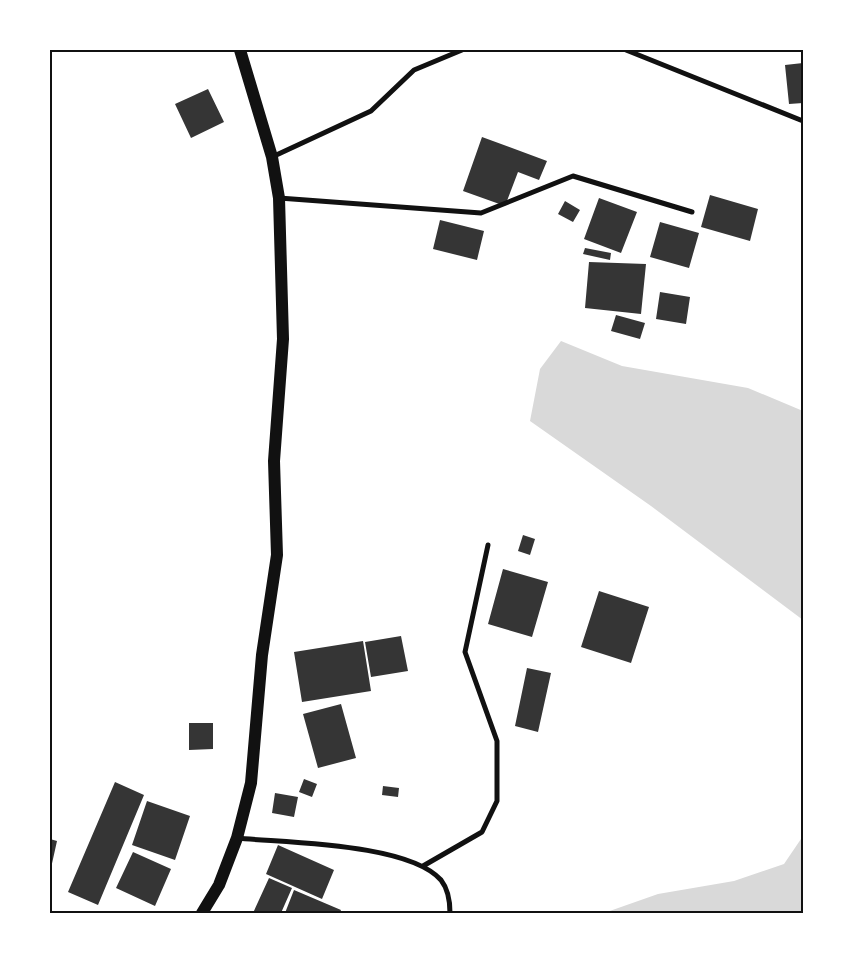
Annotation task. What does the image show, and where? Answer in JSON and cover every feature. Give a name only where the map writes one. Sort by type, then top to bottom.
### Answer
[{"type":"main road","points":[[202,913],[219,885],[237,838],[251,783],[262,655],[277,555],[274,461],[283,339],[279,198],[272,157],[240,50]]},
{"type":"street","points":[[272,157],[370,110],[414,70],[462,50]]},
{"type":"street","points":[[626,50],[803,121]]},
{"type":"street","points":[[279,198],[481,213],[573,176],[692,212]]},
{"type":"street","points":[[423,866],[482,832],[497,801],[497,741],[465,652],[488,544]]},
{"type":"street","points":[[237,838],[371,850],[423,866],[442,881],[450,899],[450,913]]},
{"type":"shaded area","points":[[561,341],[622,366],[748,388],[803,411],[803,620],[651,506],[530,421],[540,369]]},
{"type":"shaded area","points":[[803,836],[803,913],[604,913],[658,894],[734,881],[784,864]]},
{"type":"building","points":[[803,63],[803,103],[789,104],[785,65]]},
{"type":"building","points":[[208,89],[224,122],[191,138],[175,104]]},
{"type":"building","points":[[482,137],[547,161],[539,180],[518,172],[505,206],[463,191]]},
{"type":"building","points":[[710,195],[758,209],[750,241],[701,227]]},
{"type":"building","points":[[599,198],[637,212],[621,253],[584,239]]},
{"type":"building","points":[[565,201],[580,210],[573,222],[558,214]]},
{"type":"building","points":[[440,220],[484,231],[477,260],[433,249]]},
{"type":"building","points":[[660,222],[699,233],[689,268],[650,257]]},
{"type":"building","points":[[585,248],[611,253],[610,260],[583,254]]},
{"type":"building","points":[[589,262],[646,264],[641,314],[585,308]]},
{"type":"building","points":[[660,292],[690,297],[686,324],[656,319]]},
{"type":"building","points":[[616,315],[645,323],[640,339],[611,331]]},
{"type":"building","points":[[523,535],[535,539],[530,555],[518,551]]},
{"type":"building","points":[[503,569],[548,582],[532,637],[488,624]]},
{"type":"building","points":[[599,591],[649,607],[631,663],[581,647]]},
{"type":"building","points":[[401,636],[408,671],[371,677],[365,642]]},
{"type":"building","points":[[363,641],[371,691],[302,702],[294,652]]},
{"type":"building","points":[[527,668],[551,673],[538,732],[515,726]]},
{"type":"building","points":[[341,704],[356,758],[318,768],[303,714]]},
{"type":"building","points":[[189,723],[213,723],[213,749],[189,750]]},
{"type":"building","points":[[304,779],[317,784],[312,797],[299,792]]},
{"type":"building","points":[[115,782],[144,795],[98,905],[68,892]]},
{"type":"building","points":[[383,786],[399,788],[398,797],[382,795]]},
{"type":"building","points":[[275,793],[298,797],[294,817],[272,813]]},
{"type":"building","points":[[147,801],[190,816],[175,860],[132,845]]},
{"type":"building","points":[[50,839],[57,841],[51,868],[50,868]]},
{"type":"building","points":[[278,845],[334,870],[322,899],[266,874]]},
{"type":"building","points":[[133,852],[171,869],[155,906],[116,888]]},
{"type":"building","points":[[269,878],[292,888],[281,913],[253,913]]},
{"type":"building","points":[[294,890],[341,910],[340,913],[285,913]]}]
